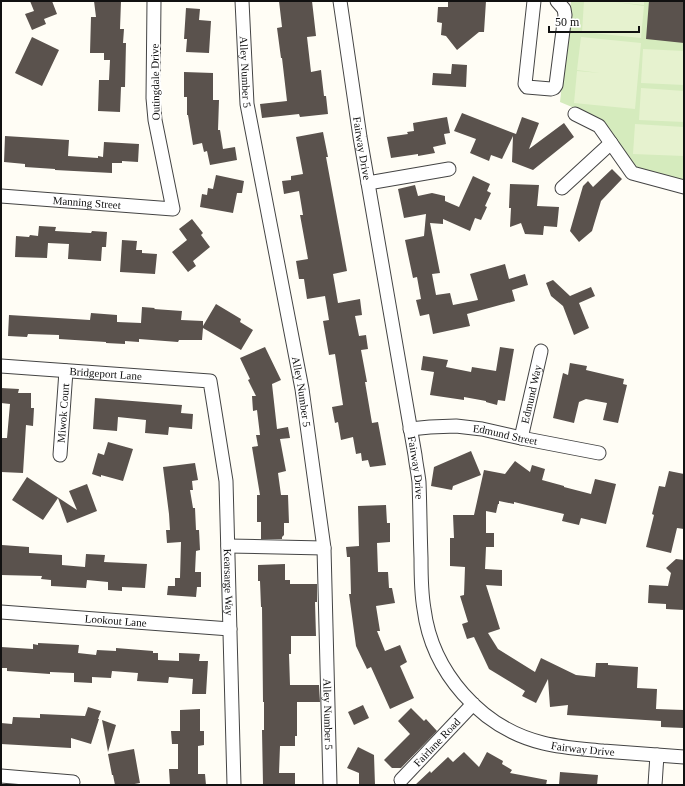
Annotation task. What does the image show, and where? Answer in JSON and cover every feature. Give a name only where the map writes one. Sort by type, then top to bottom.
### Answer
[{"type":"street","name":"Outingdale Drive","points":[[154,1],[153,98],[155,120],[173,209]]},
{"type":"street","name":"Alley Number 5","points":[[242,1],[247,104],[302,389],[324,548],[330,785]]},
{"type":"street","name":"Fairway Drive","points":[[340,1],[360,137],[419,482],[422,589],[428,629],[435,651],[457,687],[473,704],[502,726],[520,736],[564,748],[684,757]]},
{"type":"street","points":[[534,1],[525,84],[527,87],[551,89],[556,85],[565,15],[564,9],[557,1]]},
{"type":"street","points":[[575,114],[599,126],[632,173],[684,187]]},
{"type":"street","points":[[562,188],[611,143]]},
{"type":"street","points":[[368,183],[449,169]]},
{"type":"street","name":"Manning Street","points":[[1,196],[173,209]]},
{"type":"street","name":"Edmund Way","points":[[521,438],[541,351]]},
{"type":"street","name":"Bridgeport Lane","points":[[1,366],[210,381]]},
{"type":"street","name":"Miwok Court","points":[[60,455],[66,371]]},
{"type":"street","name":"Kearsarge Way","points":[[210,381],[226,480],[234,785]]},
{"type":"street","name":"Edmund Street","points":[[410,429],[456,426],[482,429],[599,453]]},
{"type":"street","points":[[228,546],[324,548]]},
{"type":"street","name":"Lookout Lane","points":[[1,612],[230,629]]},
{"type":"street","name":"Fairlane Road","points":[[401,780],[473,704]]},
{"type":"street","points":[[655,785],[657,755]]},
{"type":"street","points":[[1,776],[73,782]]},
{"type":"green space","points":[[571,1],[684,1],[684,180],[637,168],[603,120],[560,102]]},
{"type":"green space","points":[[584,1],[644,1],[644,5],[615,2],[644,6],[641,38],[582,32]]},
{"type":"green space","points":[[581,37],[641,43],[635,109],[574,103],[577,71],[600,73],[577,70]]},
{"type":"green space","points":[[643,49],[684,51],[684,85],[641,83]]},
{"type":"green space","points":[[641,88],[684,91],[684,122],[639,120]]},
{"type":"green space","points":[[635,124],[684,127],[684,156],[633,154]]},
{"type":"building","points":[[30,1],[52,1],[57,14],[44,19],[46,24],[32,30],[25,14],[34,11]]},
{"type":"building","points":[[94,1],[121,1],[120,29],[124,29],[123,43],[126,43],[125,87],[121,87],[120,112],[98,111],[99,80],[109,80],[110,60],[104,60],[104,53],[90,53],[91,17],[96,17]]},
{"type":"building","points":[[279,1],[312,1],[316,36],[307,37],[311,72],[321,70],[328,114],[300,117],[299,114],[262,118],[260,104],[287,101],[277,28],[282,27]]},
{"type":"building","points":[[448,1],[486,1],[484,32],[479,32],[457,50],[446,36],[441,35],[442,23],[437,22],[438,7],[448,7]]},
{"type":"building","points":[[649,1],[684,1],[684,43],[646,39]]},
{"type":"building","points":[[186,8],[200,9],[199,20],[211,21],[209,53],[186,52],[187,39],[184,39]]},
{"type":"building","points":[[32,37],[59,50],[42,86],[15,73]]},
{"type":"building","points":[[452,64],[467,65],[466,87],[432,85],[433,73],[451,74]]},
{"type":"building","points":[[184,72],[213,73],[213,100],[219,100],[218,130],[220,130],[223,149],[235,147],[237,160],[210,165],[207,151],[204,152],[202,143],[193,145],[187,115],[187,97],[184,97]]},
{"type":"building","points":[[462,113],[516,134],[522,117],[539,123],[529,149],[564,123],[574,137],[533,170],[512,162],[513,136],[502,159],[491,155],[489,161],[470,153],[476,139],[454,131]]},
{"type":"building","points":[[447,117],[450,133],[444,134],[446,144],[433,147],[435,153],[391,158],[387,137],[408,134],[407,132],[414,131],[413,123]]},
{"type":"building","points":[[323,132],[328,157],[326,157],[347,271],[333,274],[338,303],[360,299],[362,315],[355,316],[359,336],[366,335],[368,349],[361,350],[367,382],[365,382],[372,423],[378,422],[386,465],[370,467],[368,460],[362,461],[361,453],[356,454],[353,437],[341,440],[338,422],[335,423],[332,407],[343,405],[335,354],[329,355],[323,321],[329,320],[325,296],[307,299],[304,279],[299,279],[296,261],[308,259],[300,215],[303,215],[299,191],[284,194],[282,181],[291,180],[291,176],[303,174],[296,137]]},
{"type":"building","points":[[5,136],[69,140],[68,156],[98,158],[98,156],[103,157],[104,142],[139,144],[138,162],[122,161],[122,163],[112,163],[112,173],[25,167],[25,164],[4,162]]},
{"type":"building","points":[[612,169],[622,179],[601,201],[592,231],[579,242],[570,231],[583,186],[588,181],[593,187]]},
{"type":"building","points":[[216,175],[244,181],[242,193],[237,193],[233,213],[200,207],[202,194],[207,195],[208,188],[213,189]]},
{"type":"building","points":[[473,176],[490,184],[487,191],[491,193],[481,220],[475,218],[470,231],[443,219],[443,224],[430,223],[440,273],[432,274],[436,295],[450,293],[453,305],[478,300],[470,274],[505,264],[509,279],[525,274],[528,285],[512,290],[515,301],[467,314],[470,326],[433,334],[429,314],[420,316],[416,300],[421,299],[417,277],[413,278],[405,240],[424,236],[426,214],[404,218],[398,189],[415,185],[418,196],[432,193],[445,196],[445,201],[459,207]]},
{"type":"building","points":[[510,184],[539,185],[537,206],[559,207],[557,227],[544,226],[543,235],[525,234],[521,223],[510,227]]},
{"type":"building","points":[[192,219],[203,233],[201,235],[210,247],[193,261],[196,266],[188,272],[172,252],[187,240],[179,229]]},
{"type":"building","points":[[39,226],[56,227],[55,231],[91,233],[92,231],[107,232],[106,247],[102,247],[101,261],[68,259],[69,244],[48,243],[47,258],[15,257],[16,236],[38,236]]},
{"type":"building","points":[[122,240],[137,241],[136,250],[142,250],[142,253],[157,254],[155,274],[120,272]]},
{"type":"building","points":[[553,280],[570,296],[591,287],[595,296],[579,303],[589,328],[574,335],[563,306],[551,296],[546,283]]},
{"type":"building","points":[[216,304],[241,319],[240,322],[253,330],[241,350],[203,328],[202,340],[179,340],[178,342],[139,339],[139,342],[125,341],[125,344],[59,339],[59,335],[28,334],[27,337],[8,336],[9,315],[90,320],[91,313],[117,315],[117,322],[141,323],[142,307],[182,311],[181,320],[203,321],[203,326]]},
{"type":"building","points":[[265,347],[281,380],[272,384],[277,429],[288,427],[290,438],[280,439],[286,471],[278,473],[281,495],[288,495],[289,523],[284,523],[284,535],[282,539],[261,539],[261,522],[257,522],[257,495],[260,495],[252,447],[258,446],[256,435],[260,435],[257,410],[253,411],[252,396],[256,396],[240,358]]},
{"type":"building","points":[[500,347],[514,349],[505,401],[498,400],[497,405],[486,401],[464,397],[464,400],[430,395],[434,372],[421,370],[423,356],[448,360],[446,367],[471,372],[472,367],[496,371]]},
{"type":"building","points":[[570,363],[587,366],[586,370],[624,379],[623,384],[627,385],[618,423],[603,420],[607,403],[586,399],[579,402],[574,423],[553,418],[563,373],[568,375]]},
{"type":"building","points":[[1,388],[19,389],[18,393],[31,393],[31,408],[34,408],[33,426],[26,425],[23,473],[1,472],[1,438],[7,438],[10,404],[1,403]]},
{"type":"building","points":[[95,398],[182,405],[181,413],[193,414],[192,429],[169,427],[168,435],[145,433],[146,420],[118,417],[117,431],[93,429]]},
{"type":"building","points":[[108,442],[133,449],[123,481],[92,474],[98,453],[104,455]]},
{"type":"building","points":[[471,451],[481,475],[453,486],[452,490],[431,486],[434,467]]},
{"type":"building","points":[[515,461],[530,472],[532,465],[545,469],[542,480],[591,494],[595,479],[616,484],[606,524],[581,518],[579,525],[562,521],[564,514],[514,502],[514,504],[499,501],[496,513],[486,511],[486,533],[494,533],[494,547],[486,547],[485,569],[502,570],[502,586],[486,585],[500,629],[488,633],[498,649],[535,672],[541,658],[576,675],[595,677],[596,663],[638,667],[637,688],[657,689],[656,709],[684,710],[684,728],[661,727],[661,721],[567,715],[568,705],[550,707],[548,679],[536,703],[522,696],[525,691],[489,669],[474,637],[467,639],[462,624],[468,622],[460,596],[464,595],[465,567],[450,566],[450,538],[454,538],[453,515],[474,515],[484,470],[505,474]]},
{"type":"building","points":[[195,463],[198,480],[192,481],[193,490],[190,490],[193,508],[195,508],[196,530],[199,530],[200,550],[196,551],[195,572],[201,572],[201,587],[197,587],[196,597],[167,595],[168,586],[175,586],[175,578],[180,578],[181,542],[167,543],[166,530],[170,530],[163,467]]},
{"type":"building","points":[[669,471],[684,474],[684,529],[677,528],[671,553],[646,547],[659,486],[665,487]]},
{"type":"building","points":[[27,477],[77,510],[69,491],[87,484],[97,511],[67,523],[58,498],[43,520],[12,500]]},
{"type":"building","points":[[386,505],[387,523],[390,523],[390,542],[377,543],[378,572],[388,572],[389,588],[392,588],[395,603],[376,606],[380,631],[377,631],[385,651],[400,645],[407,662],[400,666],[414,698],[390,709],[371,667],[367,669],[356,646],[349,594],[351,594],[350,557],[347,557],[346,547],[359,546],[358,506]]},
{"type":"building","points":[[2,545],[29,547],[29,553],[62,555],[62,565],[85,567],[86,554],[105,555],[104,562],[147,564],[145,588],[122,587],[122,591],[108,590],[108,582],[87,580],[86,588],[51,586],[51,580],[41,579],[42,576],[1,575]]},
{"type":"building","points":[[676,559],[684,560],[684,610],[666,609],[666,604],[648,603],[649,585],[668,586],[671,573],[666,568]]},
{"type":"building","points":[[285,564],[285,580],[290,580],[290,584],[317,584],[317,602],[315,602],[316,636],[291,636],[291,654],[289,654],[290,685],[319,685],[320,702],[297,702],[297,736],[295,736],[295,746],[280,746],[279,773],[295,773],[295,785],[263,785],[262,730],[264,730],[264,702],[262,607],[260,581],[258,581],[258,565]]},
{"type":"building","points":[[38,643],[79,645],[78,653],[96,655],[97,650],[116,651],[116,648],[153,651],[153,653],[158,653],[158,660],[179,661],[179,653],[200,654],[199,661],[208,661],[206,694],[192,694],[193,679],[169,677],[168,683],[137,681],[138,673],[112,671],[111,678],[92,677],[92,683],[74,682],[74,673],[50,672],[50,674],[7,671],[7,668],[1,668],[1,647],[33,649],[33,644],[38,645]]},
{"type":"building","points":[[363,705],[369,718],[354,725],[348,712]]},
{"type":"building","points":[[88,707],[101,711],[91,744],[71,738],[71,748],[1,744],[1,723],[12,724],[13,717],[40,718],[40,714],[85,716]]},
{"type":"building","points":[[411,708],[424,721],[426,719],[437,731],[401,768],[392,768],[384,760],[410,734],[398,721]]},
{"type":"building","points":[[200,709],[200,731],[204,731],[204,745],[198,746],[198,774],[205,774],[206,785],[170,785],[169,769],[178,769],[178,744],[172,744],[171,731],[180,731],[180,710]]},
{"type":"building","points":[[102,720],[116,725],[108,752]]},
{"type":"building","points":[[358,747],[374,755],[375,785],[359,785],[359,773],[347,768]]},
{"type":"building","points":[[134,749],[140,783],[115,785],[108,754]]},
{"type":"building","points":[[464,752],[479,767],[487,752],[503,761],[502,764],[512,770],[510,773],[547,780],[546,785],[415,785],[430,771],[431,773],[448,757],[453,762]]},
{"type":"building","points":[[560,772],[598,775],[597,785],[559,785]]}]
